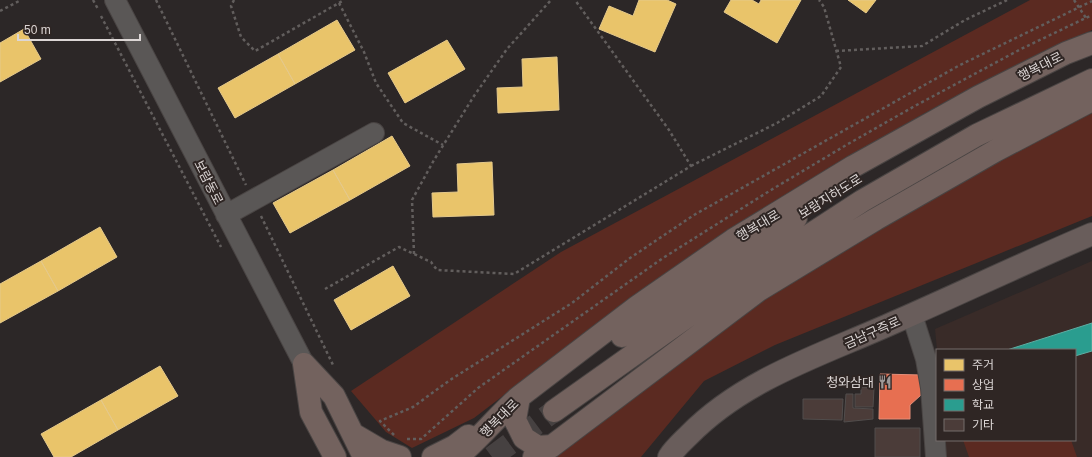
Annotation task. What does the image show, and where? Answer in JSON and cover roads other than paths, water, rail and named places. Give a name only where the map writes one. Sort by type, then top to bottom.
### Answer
[{"type":"highway","name":"행복대로","points":[[457,457],[484,434],[515,401],[638,306],[733,240],[854,166],[978,97],[1066,53],[1092,43]]},
{"type":"highway","name":"보람지하도로","points":[[544,390],[714,271],[848,184],[963,117],[1092,54]]},
{"type":"highway","name":"보람지하도로","points":[[554,410],[719,294],[862,201],[977,135],[1092,80]]},
{"type":"highway","points":[[515,401],[515,420],[524,438],[543,452],[759,290],[876,219],[995,151],[1092,100]]},
{"type":"highway","points":[[304,364],[334,396],[364,457]]},
{"type":"highway","points":[[304,364],[311,412],[330,453]]},
{"type":"highway","points":[[433,457],[455,446],[490,418],[515,401]]},
{"type":"highway","points":[[353,434],[382,451],[402,445]]},
{"type":"main road","name":"금남구즉로","points":[[669,457],[703,421],[737,396],[770,377],[1092,234]]},
{"type":"street","name":"보람동로","points":[[115,0],[304,364]]},
{"type":"street","points":[[226,215],[374,133]]},
{"type":"street","points":[[912,315],[926,359],[931,388],[936,457]]},
{"type":"tunnel","points":[[492,457],[554,411]]},
{"type":"place","name":"청와삼대","points":[[885,382]]}]
